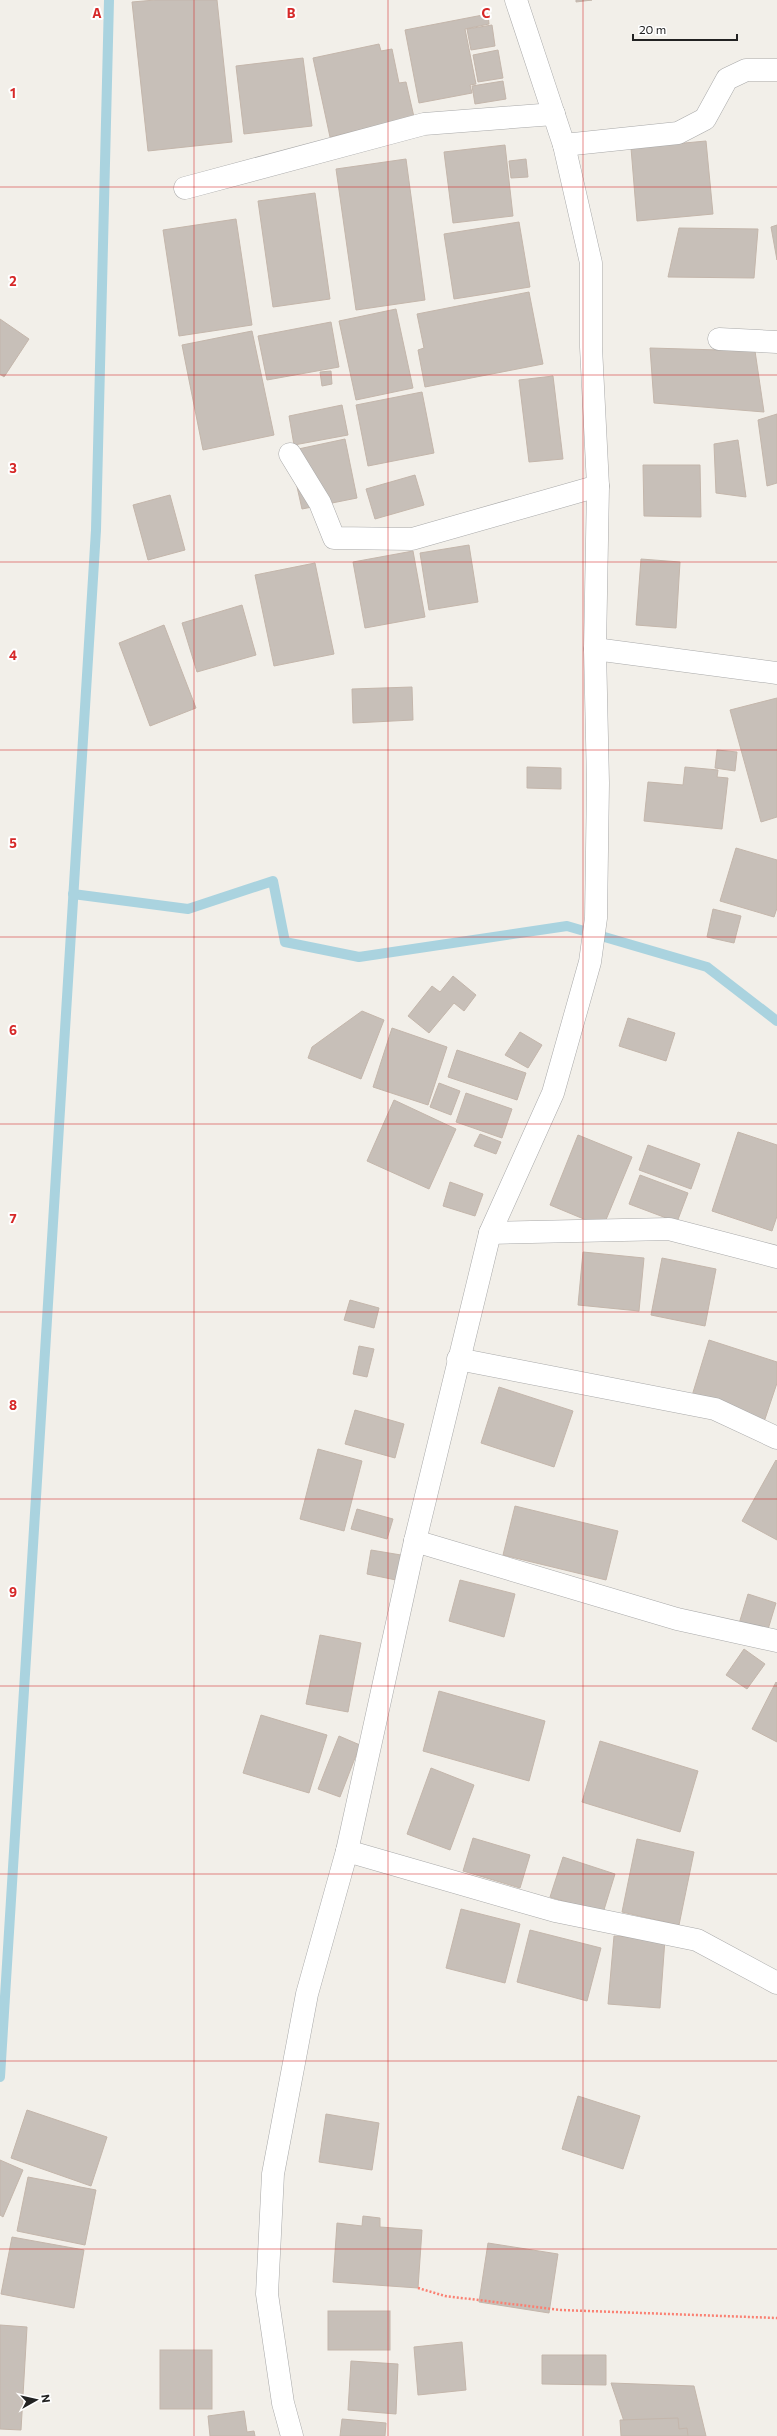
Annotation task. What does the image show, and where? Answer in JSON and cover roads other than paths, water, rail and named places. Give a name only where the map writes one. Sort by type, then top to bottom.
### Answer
[{"type":"street","points":[[292,2436],[283,2403],[267,2294],[273,2174],[307,1994],[347,1851],[415,1540],[490,1233],[553,1093],[590,962],[596,918],[598,783],[595,650],[598,486],[591,348],[591,263],[564,145],[516,0]]},
{"type":"street","points":[[564,145],[678,133],[705,119],[727,79],[746,70],[777,70]]},
{"type":"street","points":[[185,188],[424,124],[554,114]]},
{"type":"street","points":[[719,339],[777,342]]},
{"type":"street","points":[[290,454],[320,503],[334,538],[412,538],[598,486]]},
{"type":"street","points":[[595,650],[777,673]]},
{"type":"street","points":[[490,1233],[668,1229],[777,1257]]},
{"type":"street","points":[[458,1359],[715,1409],[777,1438]]},
{"type":"street","points":[[415,1540],[677,1619],[777,1641]]},
{"type":"street","points":[[347,1851],[555,1911],[697,1940],[777,1983]]},
{"type":"waterway","points":[[0,2077],[96,530],[109,0]]},
{"type":"waterway","points":[[73,894],[188,909],[273,881],[285,942],[359,957],[567,926],[707,967],[777,1021]]}]
